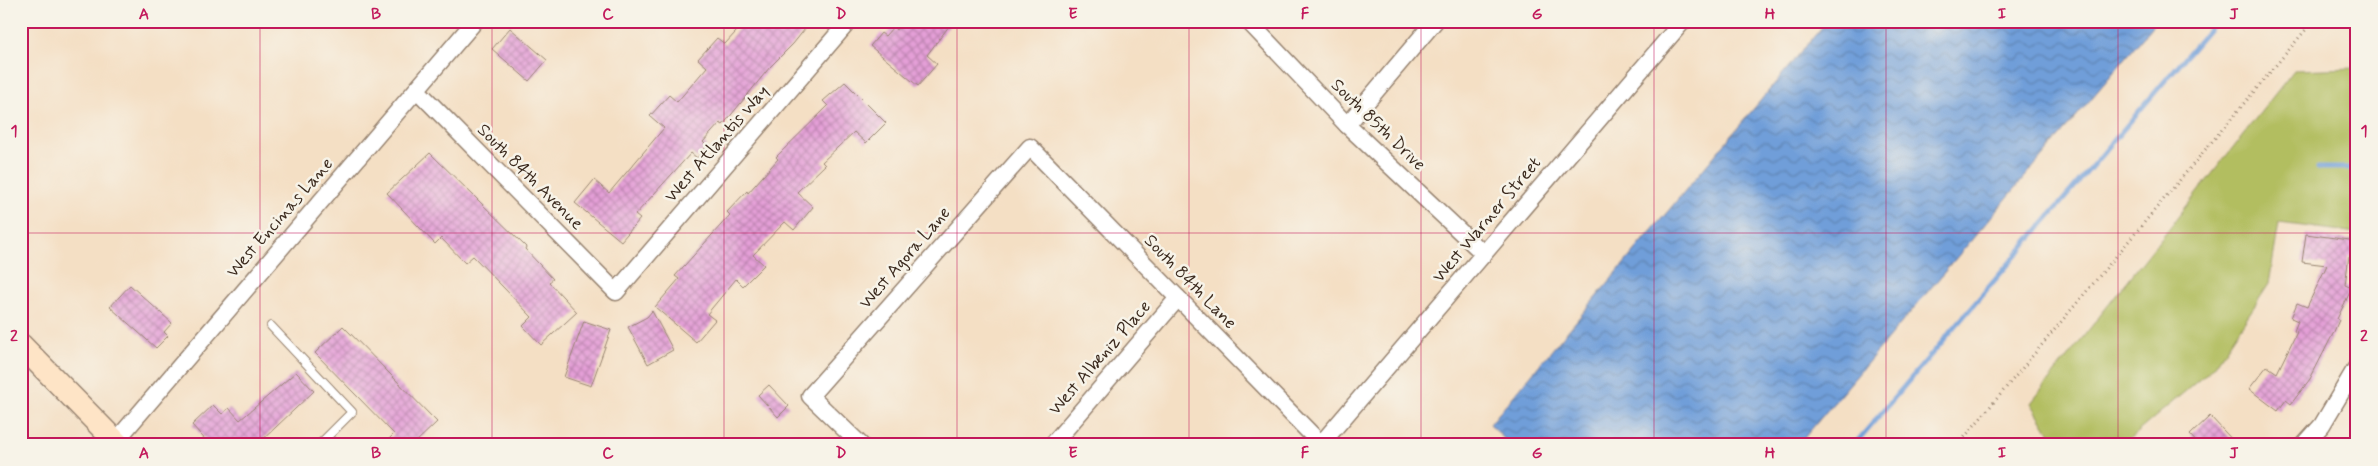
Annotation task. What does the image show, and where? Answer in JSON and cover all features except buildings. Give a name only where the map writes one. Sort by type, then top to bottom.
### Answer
[{"type":"main road","points":[[21,345],[117,443]]},
{"type":"street","name":"West Encinas Lane","points":[[117,443],[475,21]]},
{"type":"street","name":"West Atlantis Way","points":[[616,292],[849,21]]},
{"type":"street","name":"South 85th Drive","points":[[1248,21],[1347,124],[1484,254]]},
{"type":"street","points":[[1347,124],[1435,21]]},
{"type":"street","name":"West Warner Street","points":[[1321,445],[1683,21]]},
{"type":"street","name":"South 84th Avenue","points":[[417,90],[616,292]]},
{"type":"street","name":"South 84th Lane","points":[[1030,147],[1321,445]]},
{"type":"street","name":"West Agora Lane","points":[[861,445],[810,396],[1030,147]]},
{"type":"street","name":"West Albeniz Place","points":[[1052,445],[1178,298]]},
{"type":"street","points":[[2304,445],[2322,425],[2357,366]]},
{"type":"lane","points":[[271,326],[352,412],[319,445]]},
{"type":"path","points":[[1958,445],[2314,21]]},
{"type":"green space","points":[[2357,68],[2357,233],[2279,223],[2269,284],[2214,367],[2122,445],[2057,445],[2031,403],[2294,70]]},
{"type":"water","points":[[1827,21],[2157,21],[1798,445],[1510,445],[1490,424]]},
{"type":"waterway","points":[[1854,445],[2216,21]]},
{"type":"waterway","points":[[2318,168],[2357,168]]}]
